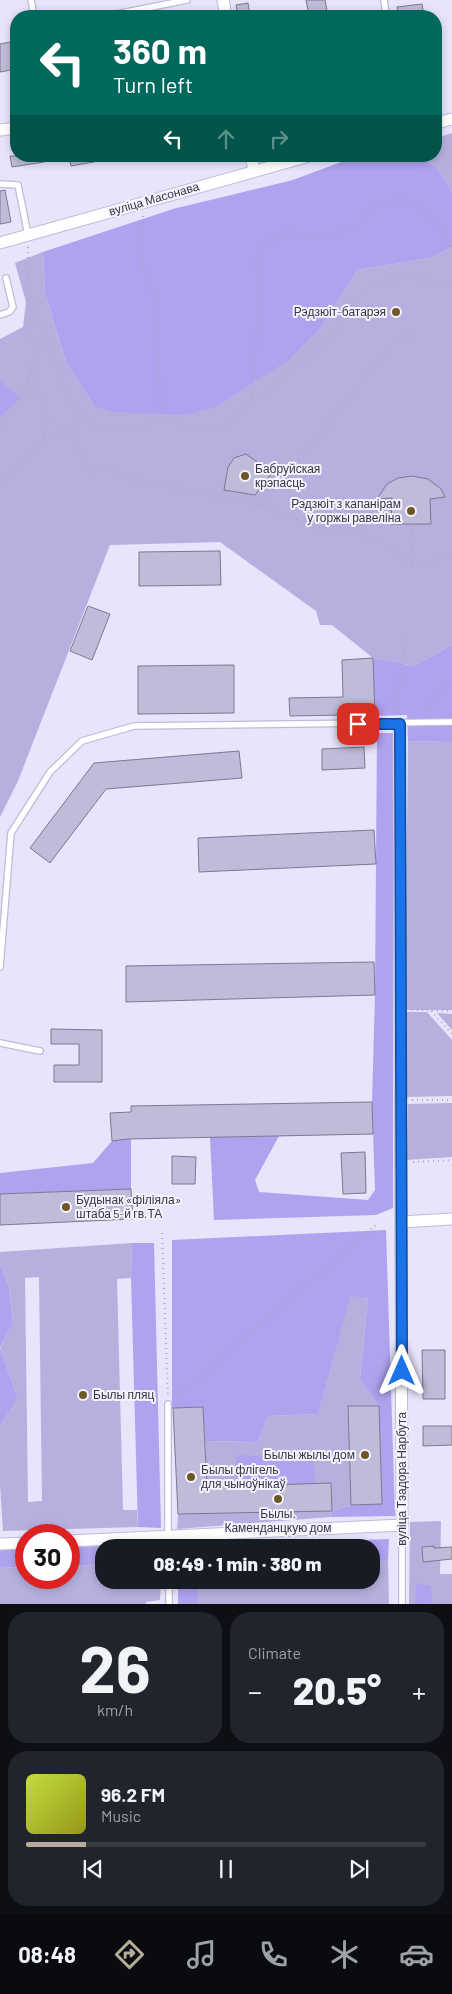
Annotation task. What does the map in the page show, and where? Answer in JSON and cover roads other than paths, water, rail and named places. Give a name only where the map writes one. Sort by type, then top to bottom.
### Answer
[{"type":"street","points":[[252,162],[254,171]]},
{"type":"street","name":"вуліца Масонава","points":[[0,244],[287,162]]},
{"type":"street","name":"вуліца Тэадора Нарбута","points":[[400,724],[402,1525]]},
{"type":"street","points":[[401,1222],[452,1219]]},
{"type":"street","points":[[209,1539],[402,1525]]},
{"type":"street","points":[[80,1541],[95,1541]]},
{"type":"street","points":[[0,1544],[15,1543]]},
{"type":"lane","points":[[136,10],[187,0]]},
{"type":"lane","points":[[0,184],[18,184],[28,235]]},
{"type":"lane","points":[[0,315],[10,312],[13,307],[6,278]]},
{"type":"lane","points":[[0,967],[11,833],[50,772],[82,741],[134,726],[452,722]]},
{"type":"lane","points":[[0,1043],[40,1050]]},
{"type":"lane","points":[[168,1404],[168,1539]]},
{"type":"lane","name":"вуліца Тэадора Нарбута","points":[[402,1525],[402,1604]]},
{"type":"lane","points":[[169,1589],[169,1604]]},
{"type":"place","name":"Рэдзюіт-батарэя","points":[[396,312]]},
{"type":"place","name":"Бабруйская крэпасць","points":[[245,476]]},
{"type":"place","name":"Рэдзюіт з капанірам у горжы равеліна","points":[[411,511]]},
{"type":"place","name":"Будынак «філіяла» штаба 5-й гв.ТА","points":[[66,1207]]},
{"type":"place","name":"Былы пляц","points":[[83,1395]]},
{"type":"place","name":"Былы жылы дом","points":[[365,1455]]},
{"type":"place","name":"Былы флігель для чыноўнікаў","points":[[191,1477]]},
{"type":"place","name":"Былы. Каменданцкую дом","points":[[278,1499]]}]
